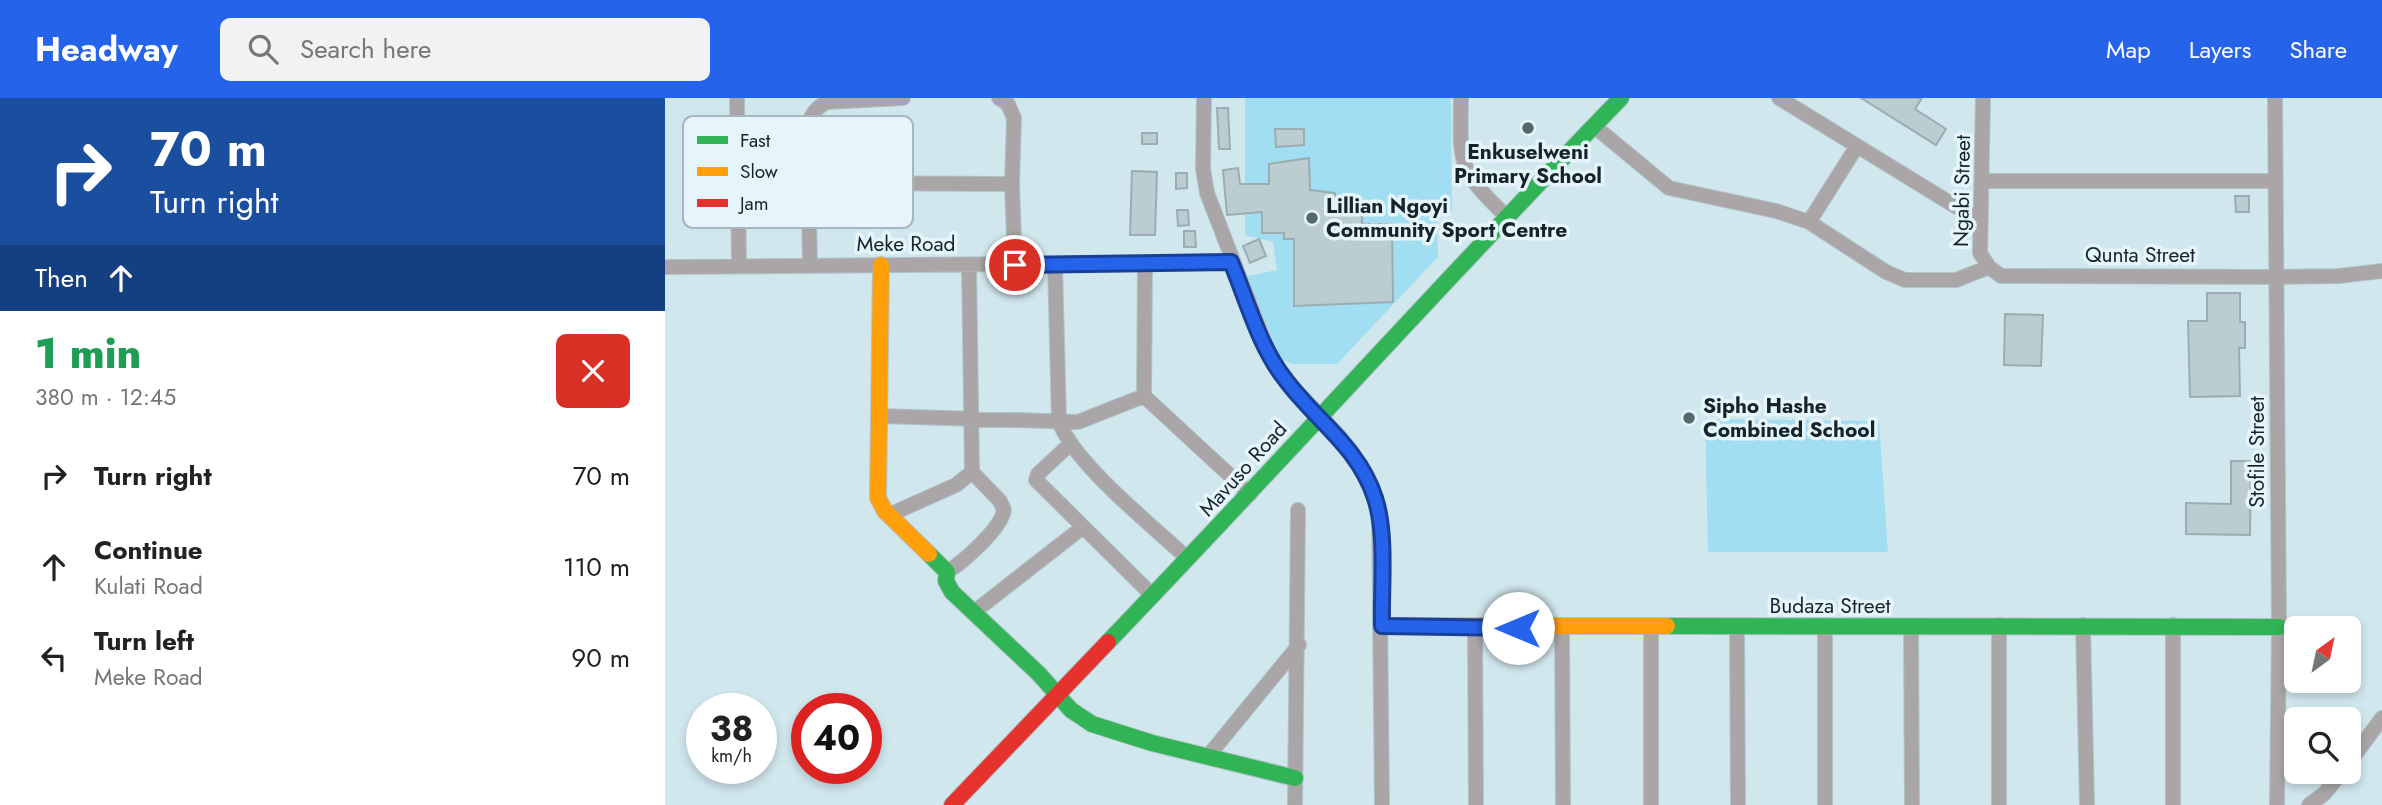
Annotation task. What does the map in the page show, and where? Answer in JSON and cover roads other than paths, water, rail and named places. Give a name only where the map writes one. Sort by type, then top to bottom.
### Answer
[{"type":"street","points":[[737,98],[737,116]]},
{"type":"street","points":[[812,116],[816,107],[835,101],[904,98]]},
{"type":"street","points":[[999,98],[1008,104],[1014,118],[1012,184],[1015,265]]},
{"type":"street","points":[[1204,98],[1204,179],[1231,262],[1273,360],[1283,377],[1354,457],[1375,497],[1379,515],[1382,626],[1382,805]]},
{"type":"street","points":[[1461,98],[1461,144],[1467,173],[1506,216]]},
{"type":"street","name":"Mavuso Road","points":[[952,805],[1188,559],[1506,216],[1621,98]]},
{"type":"street","points":[[1779,98],[1981,222]]},
{"type":"street","name":"Ngabi Street","points":[[1983,98],[1984,181],[1980,253],[1995,271]]},
{"type":"street","name":"Stofile Street","points":[[2275,98],[2279,627],[2277,805]]},
{"type":"street","points":[[1594,126],[1669,188],[1776,211],[1809,222],[1886,272],[1905,280],[1956,281],[1995,271]]},
{"type":"street","points":[[1809,222],[1857,146]]},
{"type":"street","points":[[1984,181],[2275,181]]},
{"type":"street","points":[[913,184],[1012,184]]},
{"type":"street","points":[[739,228],[739,265]]},
{"type":"street","points":[[810,228],[810,264]]},
{"type":"street","name":"Meke Road","points":[[665,267],[810,264],[1145,265],[1231,262]]},
{"type":"street","points":[[880,265],[878,498],[889,515],[947,572],[948,586],[1078,717],[1104,729],[1295,778]]},
{"type":"street","points":[[1055,265],[1059,421],[1069,445],[1188,559]]},
{"type":"street","points":[[1145,265],[1144,396],[1249,494]]},
{"type":"street","points":[[947,572],[967,557],[1003,518],[1000,500],[972,472],[969,416],[969,266]]},
{"type":"street","name":"Qunta Street","points":[[1995,271],[2278,277],[2382,272]]},
{"type":"street","points":[[880,416],[1089,420],[1144,396]]},
{"type":"street","points":[[1069,445],[1036,479],[1153,596]]},
{"type":"street","points":[[889,515],[956,485],[972,472]]},
{"type":"street","points":[[1295,805],[1299,645],[1298,510]]},
{"type":"street","points":[[974,612],[1083,527]]},
{"type":"street","points":[[1999,625],[1999,805]]},
{"type":"street","points":[[2083,625],[2087,805]]},
{"type":"street","points":[[2173,625],[2173,805]]},
{"type":"street","name":"Budaza Street","points":[[1382,626],[2279,627]]},
{"type":"street","points":[[1651,626],[1651,805]]},
{"type":"street","points":[[1737,626],[1738,805]]},
{"type":"street","points":[[1562,627],[1563,805]]},
{"type":"street","points":[[1825,627],[1825,805]]},
{"type":"street","points":[[1911,627],[1912,805]]},
{"type":"street","points":[[1475,628],[1476,805]]},
{"type":"street","points":[[1209,755],[1299,645]]},
{"type":"street","points":[[2361,747],[2382,718]]},
{"type":"street","points":[[2309,805],[2325,794],[2333,784]]},
{"type":"place","name":"Enkuselweni Primary School","points":[[1528,128]]},
{"type":"place","name":"Lillian Ngoyi Community Sport Centre","points":[[1312,218]]},
{"type":"place","name":"Sipho Hashe Combined School","points":[[1689,418]]}]
